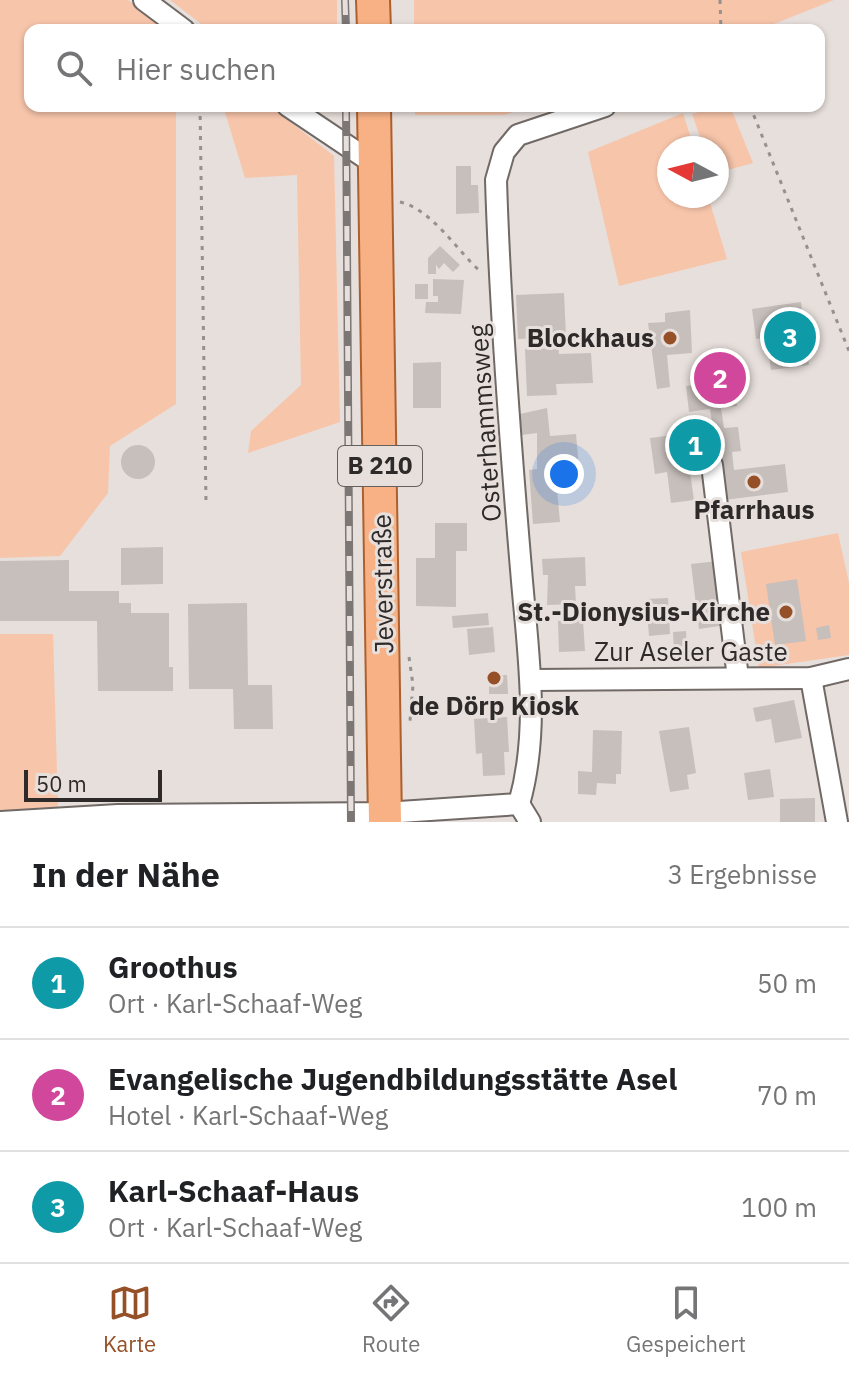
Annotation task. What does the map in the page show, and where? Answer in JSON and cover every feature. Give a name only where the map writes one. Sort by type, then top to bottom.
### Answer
[{"type":"main road","points":[[373,0],[374,24]]},
{"type":"main road","name":"Jeverstraße","points":[[374,112],[385,818]]},
{"type":"street","points":[[144,0],[176,24]]},
{"type":"street","points":[[297,112],[364,157],[374,157]]},
{"type":"street","name":"Osterhammsweg","points":[[524,813],[532,680],[521,572],[496,180],[504,152],[518,135],[587,112]]},
{"type":"street","points":[[712,465],[738,678]]},
{"type":"street","name":"Zur Aseler Gaste","points":[[532,680],[811,678],[849,669]]},
{"type":"street","points":[[811,678],[837,822]]},
{"type":"street","points":[[1,822],[118,815],[385,818],[524,813]]},
{"type":"path","points":[[720,0],[721,24]]},
{"type":"path","points":[[200,112],[206,502]]},
{"type":"path","points":[[752,112],[849,351]]},
{"type":"path","points":[[395,200],[410,204],[441,229],[465,257],[502,290]]},
{"type":"shaded area","points":[[0,0],[128,0],[158,24],[24,24],[24,112],[176,112],[176,404],[110,446],[108,493],[60,556],[0,558]]},
{"type":"shaded area","points":[[170,0],[337,0],[337,24],[201,24]]},
{"type":"shaded area","points":[[414,0],[834,0],[774,24],[414,24]]},
{"type":"shaded area","points":[[225,112],[278,112],[334,156],[340,422],[248,453],[251,431],[301,385],[297,175],[245,178]]},
{"type":"shaded area","points":[[415,112],[514,112],[504,115],[415,115]]},
{"type":"shaded area","points":[[732,112],[753,163],[729,170],[729,136],[700,136],[692,114]]},
{"type":"shaded area","points":[[683,113],[690,136],[657,136],[657,208],[712,208],[727,259],[619,286],[588,152]]},
{"type":"shaded area","points":[[838,533],[849,583],[849,655],[759,668],[741,552]]},
{"type":"shaded area","points":[[0,634],[53,634],[58,807],[0,813]]},
{"type":"building","points":[[456,166],[471,166],[471,185],[478,185],[479,213],[456,214]]},
{"type":"building","points":[[440,246],[460,265],[453,272],[444,263],[439,269],[436,265],[436,274],[428,274],[428,258]]},
{"type":"building","points":[[433,279],[464,280],[461,314],[425,313],[426,302],[438,302],[438,296],[433,296]]},
{"type":"building","points":[[415,284],[428,284],[428,299],[415,299]]},
{"type":"building","points":[[564,293],[566,337],[558,337],[559,354],[591,353],[593,383],[556,384],[557,395],[527,396],[525,349],[551,348],[550,338],[518,339],[516,295]]},
{"type":"building","points":[[801,302],[809,365],[771,370],[767,343],[776,342],[775,336],[756,339],[752,309]]},
{"type":"building","name":"Blockhaus","points":[[690,310],[692,353],[667,355],[670,387],[657,389],[648,323],[665,322],[665,313]]},
{"type":"building","points":[[441,362],[441,408],[413,408],[413,363]]},
{"type":"building","points":[[733,380],[737,406],[721,408],[724,428],[738,427],[741,451],[732,452],[734,470],[785,464],[788,492],[724,500],[718,454],[688,458],[694,500],[671,503],[667,472],[655,474],[650,438],[713,430],[710,409],[689,412],[686,386]]},
{"type":"building","points":[[547,408],[550,436],[576,434],[579,468],[560,470],[562,489],[557,489],[560,522],[533,524],[529,470],[537,469],[537,433],[522,435],[520,414]]},
{"type":"building","points":[[138,445],[150,450],[155,462],[150,474],[138,479],[126,474],[121,462],[126,450]]},
{"type":"building","points":[[435,523],[467,523],[467,551],[456,551],[456,607],[416,606],[416,558],[435,558]]},
{"type":"building","points":[[163,547],[163,584],[121,585],[121,548]]},
{"type":"building","points":[[585,557],[586,586],[575,586],[576,604],[547,605],[548,575],[543,575],[542,559]]},
{"type":"building","points":[[69,560],[69,591],[119,591],[119,603],[131,603],[131,613],[169,613],[169,667],[173,667],[173,691],[98,691],[97,621],[0,621],[0,561]]},
{"type":"building","points":[[718,561],[726,625],[699,629],[691,564]]},
{"type":"building","name":"St.-Dionysius-Kirche","points":[[797,579],[806,641],[775,645],[766,584]]},
{"type":"building","points":[[668,598],[670,634],[649,636],[646,599]]},
{"type":"building","points":[[247,603],[248,685],[272,685],[273,729],[234,729],[233,689],[189,689],[188,604]]},
{"type":"building","points":[[488,613],[489,625],[453,628],[452,616]]},
{"type":"building","points":[[583,620],[585,651],[559,652],[558,621]]},
{"type":"building","points":[[829,625],[831,638],[818,640],[816,628]]},
{"type":"building","points":[[493,627],[495,652],[469,655],[467,629]]},
{"type":"building","points":[[686,631],[687,650],[674,651],[673,632]]},
{"type":"building","points":[[489,675],[507,675],[508,694],[489,694]]},
{"type":"building","points":[[794,700],[802,738],[775,743],[771,719],[756,722],[753,708]]},
{"type":"building","points":[[507,717],[509,752],[504,752],[505,775],[483,776],[482,753],[476,754],[474,719]]},
{"type":"building","points":[[689,727],[696,773],[687,775],[689,789],[670,792],[659,731]]},
{"type":"building","points":[[593,730],[622,731],[621,774],[616,774],[616,784],[597,783],[596,795],[578,794],[578,771],[592,772]]},
{"type":"building","points":[[770,769],[774,797],[748,800],[744,773]]},
{"type":"building","points":[[815,798],[815,822],[780,822],[780,799]]},
{"type":"railway","points":[[345,0],[346,24]]},
{"type":"railway","points":[[346,112],[351,822]]},
{"type":"place","name":"Karl-Schaaf-Haus","points":[[790,337]]},
{"type":"place","name":"Blockhaus","points":[[670,338]]},
{"type":"place","name":"Evangelische Jugendbildungsstätte Asel","points":[[720,378]]},
{"type":"place","name":"Groothus","points":[[695,445]]},
{"type":"place","name":"Pfarrhaus","points":[[754,482]]},
{"type":"place","name":"St.-Dionysius-Kirche","points":[[786,612]]},
{"type":"place","name":"de Dörp Kiosk","points":[[494,678]]}]
